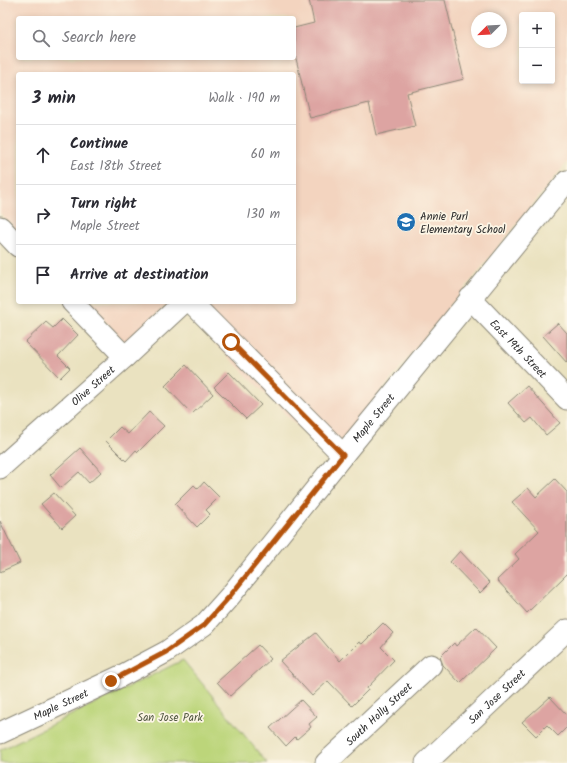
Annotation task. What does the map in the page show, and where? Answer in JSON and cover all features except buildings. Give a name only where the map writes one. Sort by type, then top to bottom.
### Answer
[{"type":"street","name":"Maple Street","points":[[0,733],[121,676],[166,652],[204,625],[230,596],[470,298],[567,181]]},
{"type":"street","points":[[0,227],[16,244]]},
{"type":"street","name":"East 19th Street","points":[[470,298],[565,394]]},
{"type":"street","points":[[74,304],[125,357]]},
{"type":"street","name":"Olive Street","points":[[0,468],[125,357],[182,304]]},
{"type":"street","points":[[193,304],[343,455]]},
{"type":"street","name":"San Jose Street","points":[[426,763],[567,630]]},
{"type":"street","name":"South Holly Street","points":[[326,763],[431,665]]},
{"type":"shaded area","name":"Annie Purl Elementary School","points":[[0,0],[567,0],[567,162],[328,457],[176,304],[296,304],[296,72],[16,72],[16,230],[0,213]]},
{"type":"shaded area","points":[[88,304],[168,304],[126,343]]},
{"type":"green space","name":"San Jose Park","points":[[183,660],[267,763],[0,763],[0,750]]},
{"type":"place","name":"Annie Purl Elementary School","points":[[406,222]]},
{"type":"route","points":[[111,681],[166,652],[204,625],[230,596],[343,455],[231,342]]}]
